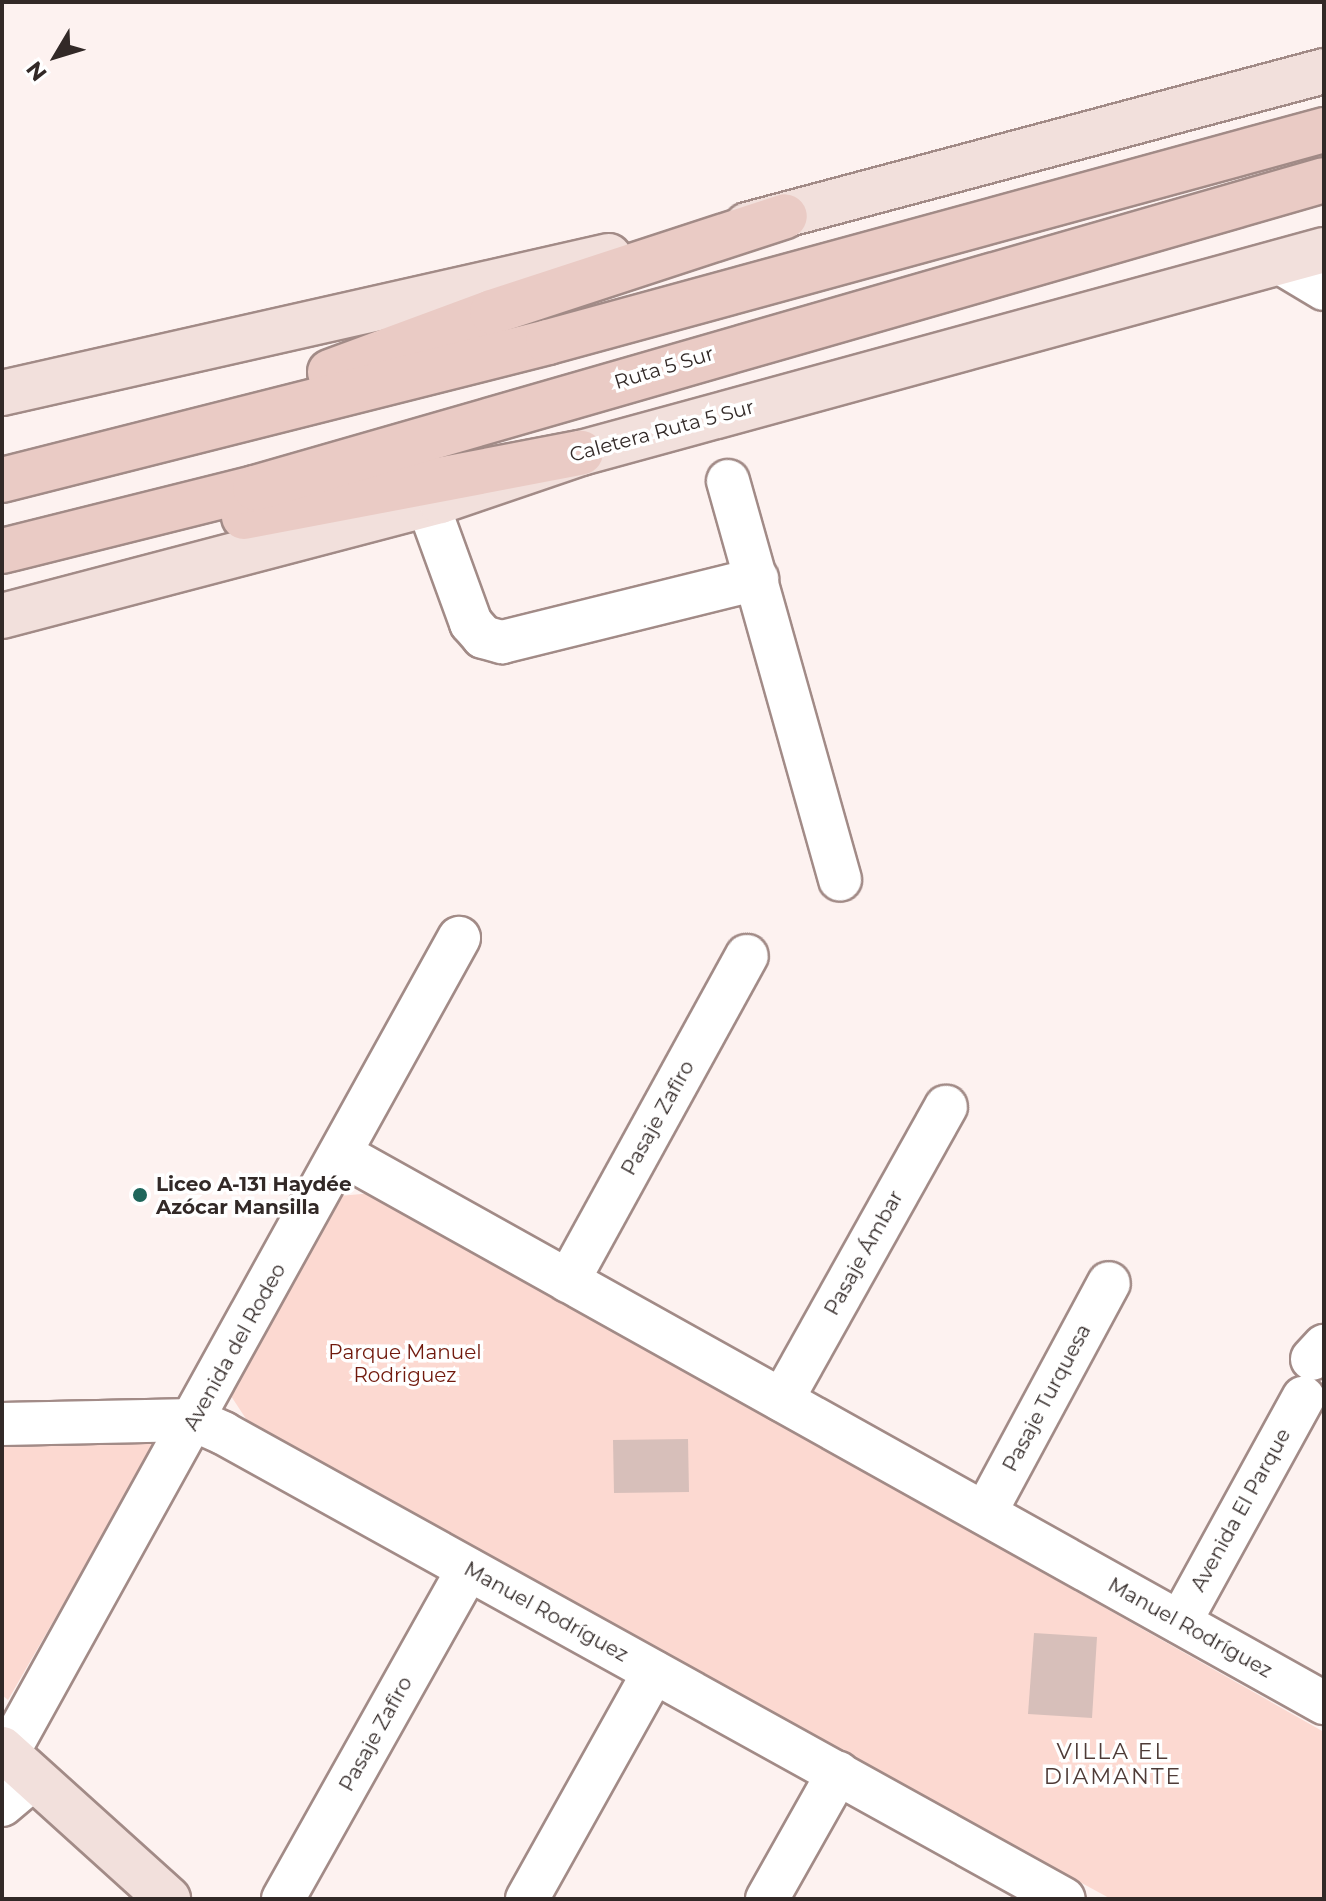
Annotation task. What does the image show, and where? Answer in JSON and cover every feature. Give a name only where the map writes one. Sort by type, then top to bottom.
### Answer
[{"type":"highway","points":[[2,480],[858,260],[1324,130]]},
{"type":"highway","name":"Ruta 5 Sur","points":[[2,551],[255,488],[1324,180]]},
{"type":"highway","points":[[127,449],[492,312],[785,216]]},
{"type":"highway","points":[[2,562],[581,453]]},
{"type":"main road","points":[[2,393],[785,216],[1324,71]]},
{"type":"main road","name":"Caletera Ruta 5 Sur","points":[[2,616],[428,505],[581,453],[1324,250]]},
{"type":"main road","points":[[11,1771],[168,1899]]},
{"type":"street","points":[[1279,262],[1324,289]]},
{"type":"street","points":[[728,481],[840,880]]},
{"type":"street","points":[[428,505],[471,623],[483,637],[502,642],[757,579]]},
{"type":"street","name":"Avenida del Rodeo","points":[[11,1771],[194,1420],[343,1155],[459,938]]},
{"type":"street","name":"Pasaje Zafiro","points":[[568,1281],[747,956]]},
{"type":"street","name":"Pasaje Ámbar","points":[[782,1400],[946,1107]]},
{"type":"street","name":"Manuel Rodríguez","points":[[343,1155],[1324,1703]]},
{"type":"street","name":"Pasaje Turquesa","points":[[985,1513],[1109,1283]]},
{"type":"street","name":"Avenida El Parque","points":[[1180,1622],[1313,1368]]},
{"type":"street","name":"Manuel Rodríguez","points":[[2,1424],[194,1420],[838,1773],[1045,1894]]},
{"type":"street","name":"Pasaje Zafiro","points":[[283,1899],[468,1569]]},
{"type":"street","points":[[527,1899],[654,1672]]},
{"type":"street","points":[[767,1899],[838,1773]]},
{"type":"green space","name":"Parque Manuel Rodriguez","points":[[373,1193],[1324,1732],[1324,1899],[1111,1899],[256,1434],[227,1390],[339,1196]]},
{"type":"green space","points":[[157,1441],[8,1700],[2,1695],[2,1444]]},
{"type":"building","points":[[688,1439],[689,1492],[614,1493],[613,1440]]},
{"type":"building","points":[[1034,1633],[1097,1637],[1092,1718],[1028,1714]]},
{"type":"place","name":"Liceo A-131 Haydée Azócar Mansilla","points":[[140,1195]]},
{"type":"district","name":"VILLA EL DIAMANTE","points":[[1113,1764]]}]
